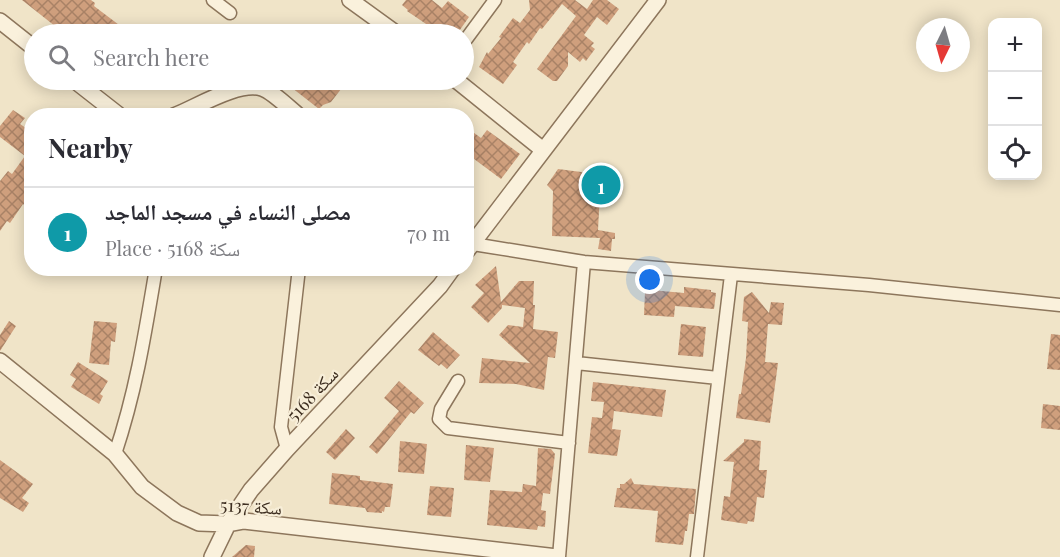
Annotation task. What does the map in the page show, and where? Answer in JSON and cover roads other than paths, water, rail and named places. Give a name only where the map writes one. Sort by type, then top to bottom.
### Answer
[{"type":"street","points":[[213,0],[230,13]]},
{"type":"street","points":[[350,0],[383,24]]},
{"type":"street","points":[[474,28],[495,0]]},
{"type":"street","points":[[474,239],[658,0]]},
{"type":"street","points":[[0,21],[24,40]]},
{"type":"street","points":[[87,90],[110,108]]},
{"type":"street","points":[[194,108],[235,90]]},
{"type":"street","points":[[266,90],[289,108]]},
{"type":"street","points":[[468,90],[543,150]]},
{"type":"street","points":[[474,246],[584,262],[869,285],[1060,305]]},
{"type":"street","points":[[558,557],[584,262]]},
{"type":"street","points":[[696,557],[731,275]]},
{"type":"street","points":[[115,454],[130,409],[139,370],[155,276]]},
{"type":"street","points":[[287,449],[281,427],[298,276]]},
{"type":"street","name":"سكة 5168","points":[[212,557],[228,524],[251,490],[447,276]]},
{"type":"street","name":"سكة 5137","points":[[0,362],[115,454],[142,488],[177,513],[199,522],[228,524],[244,522],[558,557]]},
{"type":"street","points":[[576,363],[718,378]]},
{"type":"street","points":[[459,381],[441,409],[439,419],[448,428],[568,443]]},
{"type":"place","name":"مصلى النساء في مسجد الماجد","points":[[601,185]]}]
